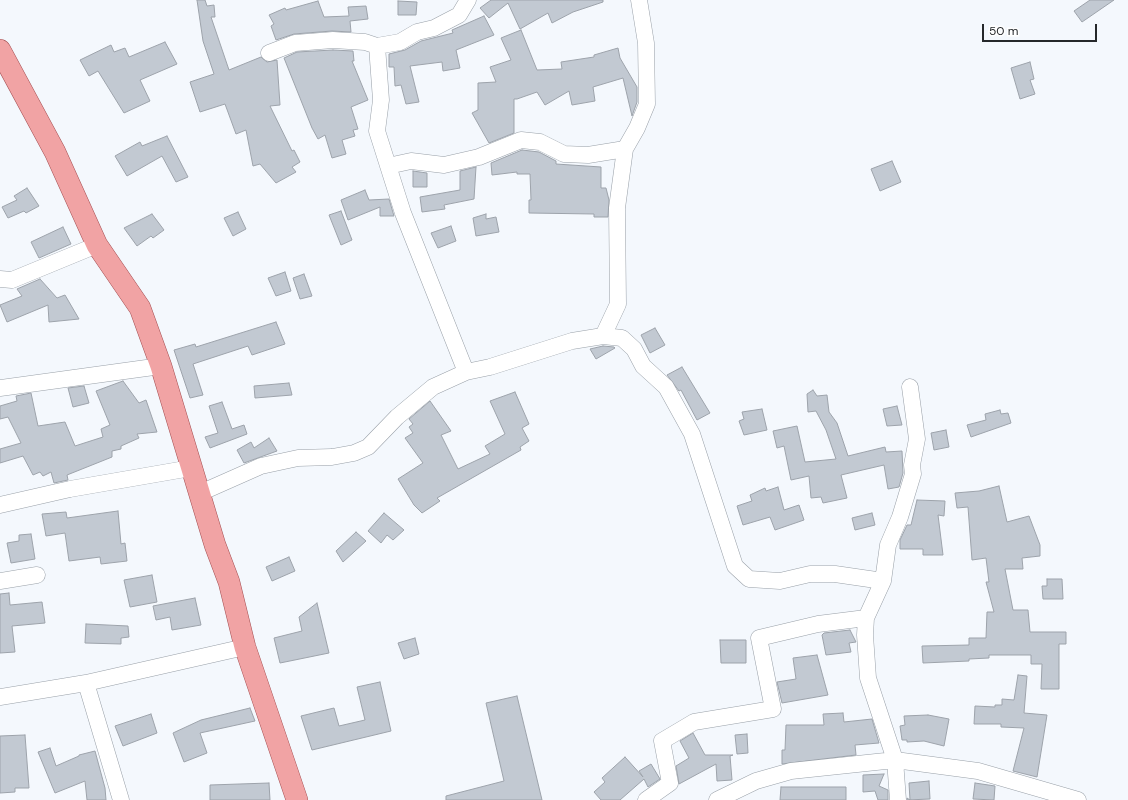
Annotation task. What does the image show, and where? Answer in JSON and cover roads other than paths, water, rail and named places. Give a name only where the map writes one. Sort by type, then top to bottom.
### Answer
[{"type":"main road","points":[[0,50],[5,70],[55,152],[97,245],[140,308],[161,366],[215,545],[229,582],[245,647],[297,800]]},
{"type":"street","points":[[269,53],[295,43],[333,40],[365,42],[377,46],[400,42],[417,32],[434,28],[459,15],[468,0]]},
{"type":"street","points":[[603,336],[618,304],[617,208],[625,149],[646,104],[646,43],[639,0]]},
{"type":"street","points":[[377,46],[381,100],[377,131],[403,213],[466,372]]},
{"type":"street","points":[[388,166],[411,161],[444,165],[479,157],[521,140],[540,142],[564,154],[588,155],[625,149]]},
{"type":"street","points":[[0,279],[12,280],[97,245]]},
{"type":"street","points":[[200,492],[261,466],[298,458],[354,454],[368,447],[397,418],[433,387],[466,372],[490,367],[572,341],[603,336],[622,338],[634,349],[643,366],[666,387],[692,434],[735,566],[749,579],[780,581],[810,574],[834,574],[883,581]]},
{"type":"street","points":[[0,388],[161,366]]},
{"type":"street","points":[[898,800],[895,760],[868,678],[865,635],[866,618],[883,581],[888,545],[900,517],[913,474],[912,465],[916,432],[910,387]]},
{"type":"street","points":[[0,505],[70,490],[191,468]]},
{"type":"street","points":[[0,581],[37,575]]},
{"type":"street","points":[[646,800],[670,783],[662,741],[694,722],[773,709],[759,638],[818,624],[866,618]]},
{"type":"street","points":[[0,697],[86,683],[245,647]]},
{"type":"street","points":[[86,683],[122,800]]},
{"type":"street","points":[[717,800],[756,781],[791,771],[895,760],[978,771],[1078,800]]}]
